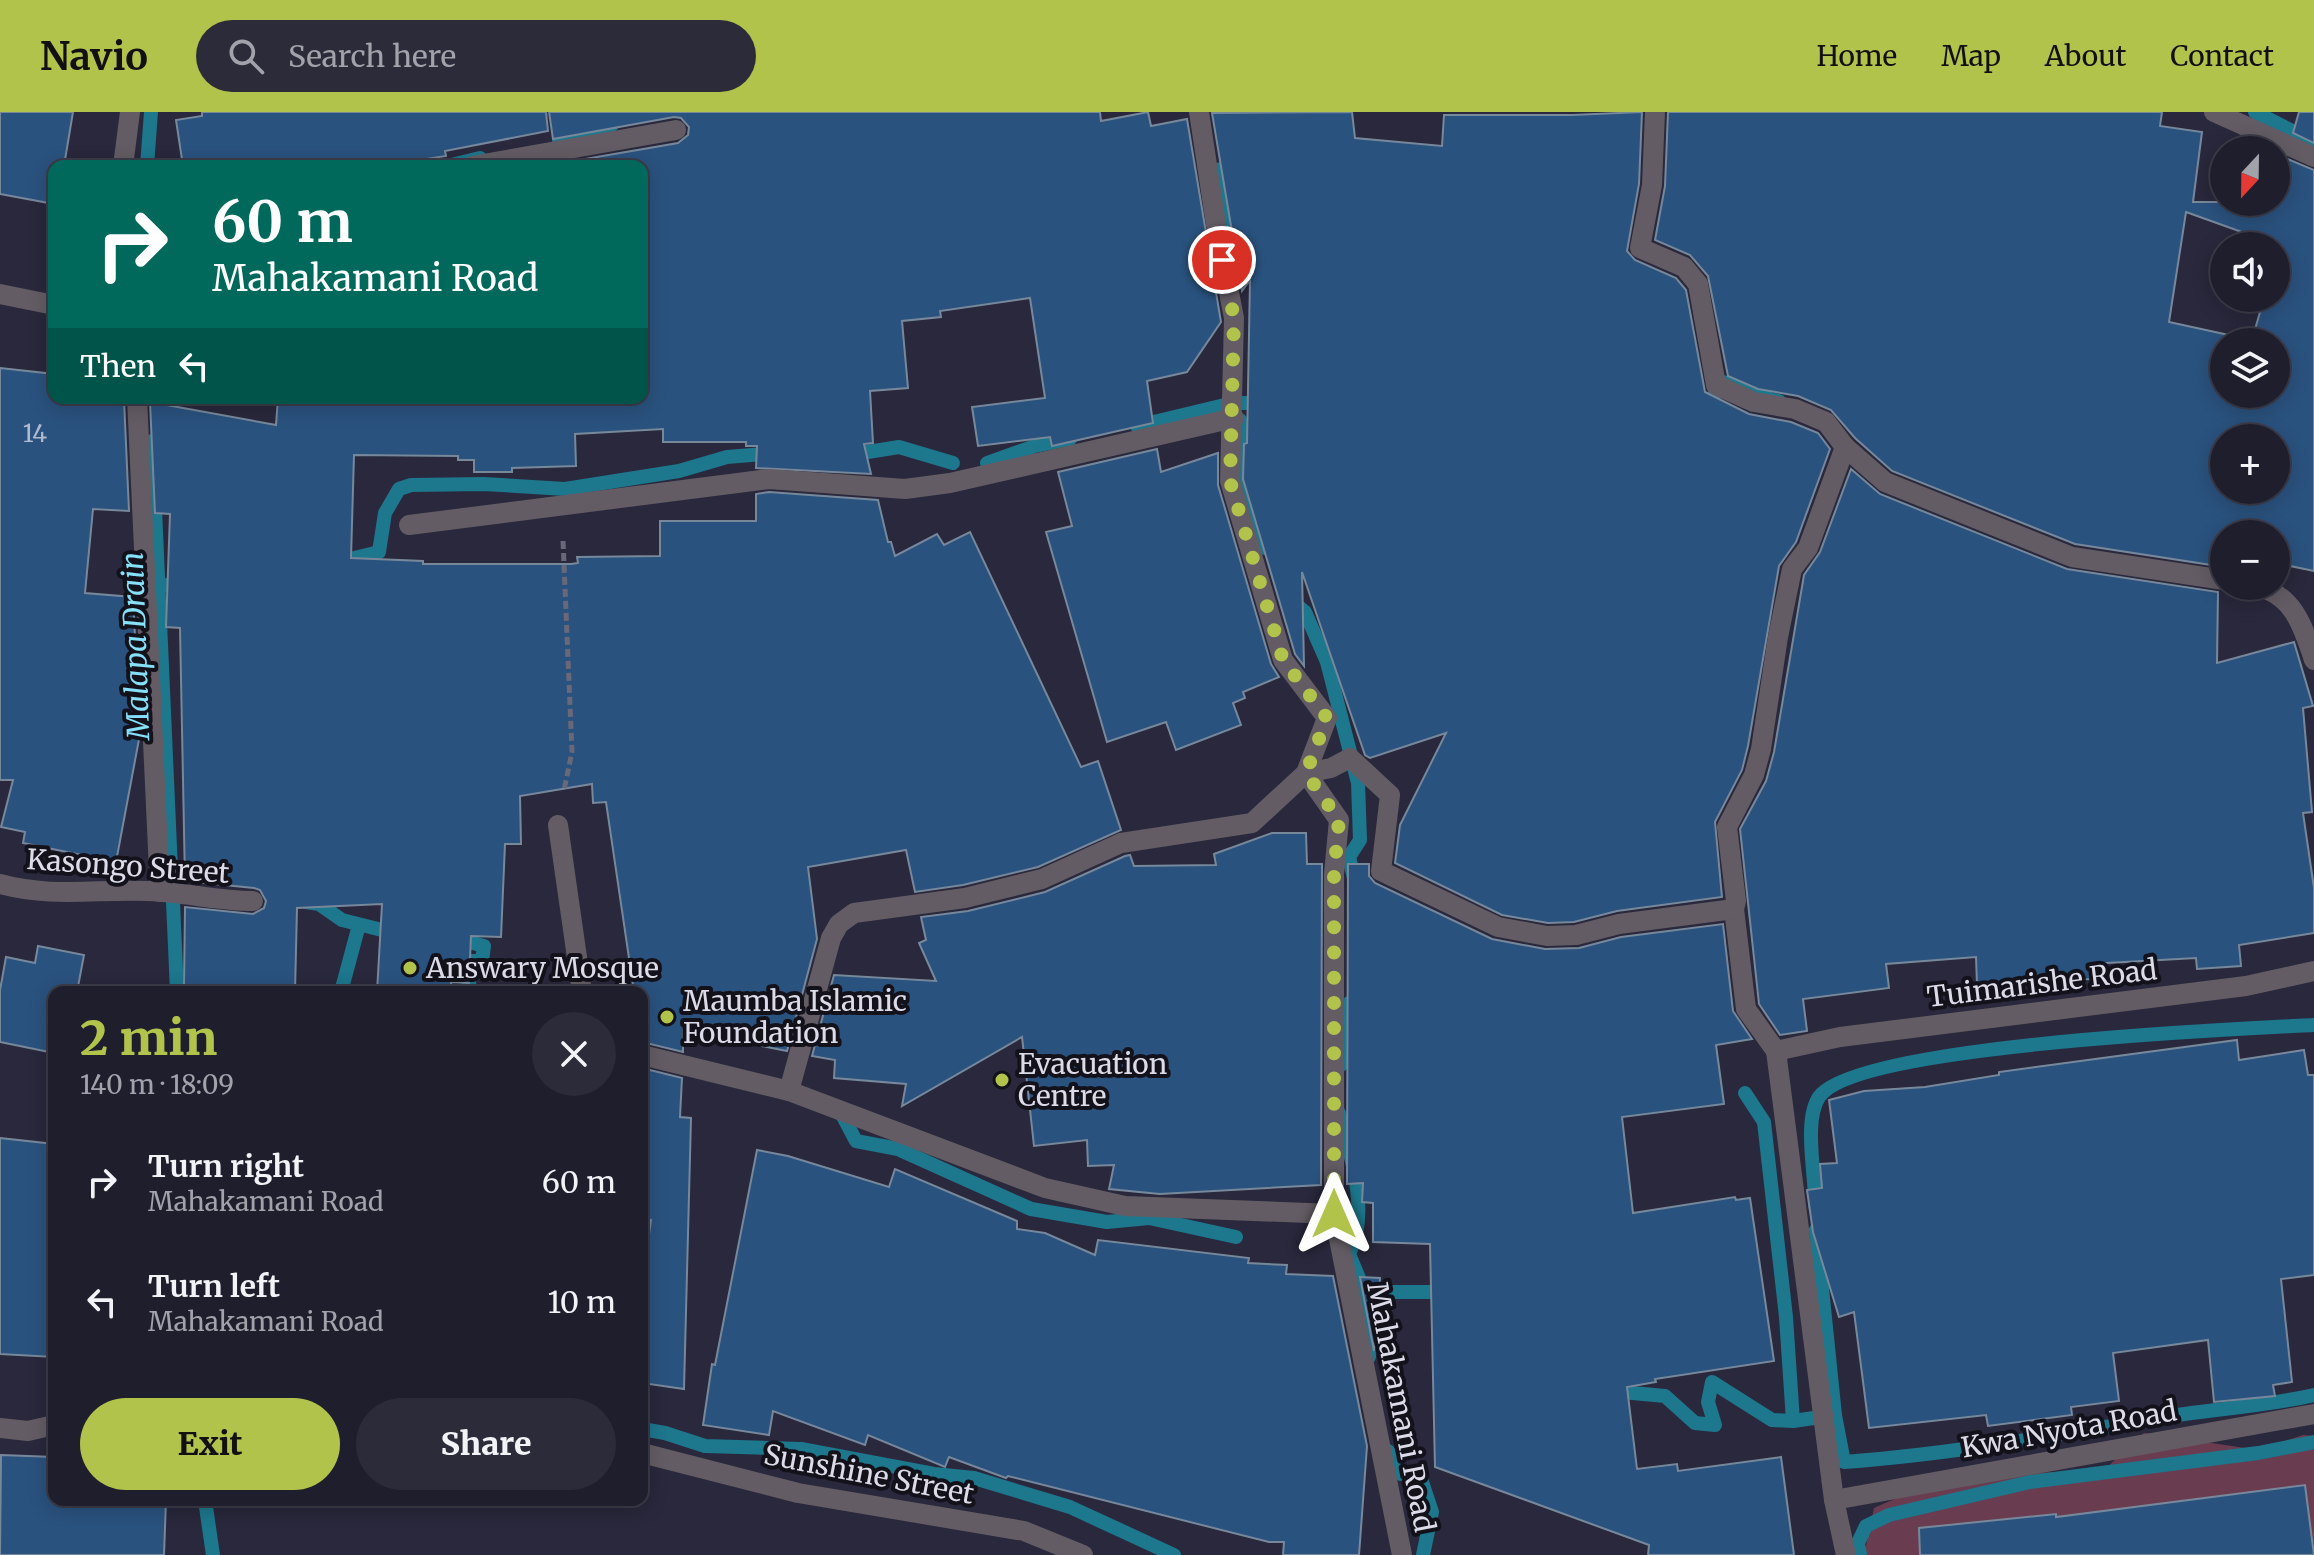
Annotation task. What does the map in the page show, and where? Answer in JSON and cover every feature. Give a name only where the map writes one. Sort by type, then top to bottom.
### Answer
[{"type":"street","points":[[124,160],[130,112]]},
{"type":"street","points":[[789,1091],[831,938],[839,924],[854,913],[965,898],[1042,879],[1121,843],[1252,823],[1306,773],[1327,718],[1283,660],[1230,481],[1234,418],[1234,318],[1199,112]]},
{"type":"street","points":[[1655,112],[1652,185],[1640,248],[1684,267],[1698,284],[1716,385],[1754,402],[1795,409],[1826,422],[1845,447],[1885,482],[2072,557],[2210,578]]},
{"type":"street","points":[[2214,112],[2314,157]]},
{"type":"street","points":[[506,160],[676,130]]},
{"type":"street","points":[[0,294],[48,304]]},
{"type":"street","points":[[137,404],[156,866],[160,892]]},
{"type":"street","points":[[409,525],[769,479],[905,489],[950,483],[1234,418]]},
{"type":"street","points":[[1845,447],[1808,548],[1792,569],[1761,749],[1754,775],[1727,827],[1746,1009],[1776,1051],[1834,1500],[1846,1555]]},
{"type":"street","points":[[2282,600],[2302,621],[2314,660]]},
{"type":"street","points":[[1306,773],[1331,768],[1350,758],[1390,795],[1381,871],[1498,927],[1547,936],[1576,935],[1619,924],[1734,909]]},
{"type":"street","name":"Mahakamani Road","points":[[1306,773],[1339,820],[1334,874],[1334,1214],[1402,1555]]},
{"type":"street","points":[[558,825],[581,986]]},
{"type":"street","name":"Kasongo Street","points":[[0,884],[41,893],[160,892],[224,901],[253,901]]},
{"type":"street","name":"Tuimarishe Road","points":[[1776,1051],[1840,1037],[2246,986],[2314,971]]},
{"type":"street","points":[[648,1056],[789,1091],[1045,1188],[1125,1206],[1334,1214]]},
{"type":"street","name":"Kwa Nyota Road","points":[[1834,1500],[2314,1414]]},
{"type":"street","points":[[0,1428],[28,1431],[48,1426]]},
{"type":"street","name":"Sunshine Street","points":[[648,1455],[798,1493],[1024,1531],[1083,1555]]},
{"type":"path","points":[[558,825],[572,752],[562,504]]},
{"type":"shaded area","points":[[2144,1433],[2259,1450],[2303,1435],[2314,1436],[2314,1555],[1864,1555],[1874,1508],[1929,1488],[1986,1477],[2104,1470]]},
{"type":"building","points":[[0,112],[73,112],[65,160],[48,160],[48,203],[0,194]]},
{"type":"building","points":[[202,112],[546,112],[548,131],[445,151],[446,156],[420,160],[182,160],[176,120],[202,116]]},
{"type":"building","points":[[549,112],[1100,112],[1101,121],[1148,112],[1151,126],[1187,119],[1221,322],[1187,372],[1147,381],[1153,423],[1052,446],[1050,437],[978,446],[972,407],[1045,398],[1030,298],[940,311],[941,317],[902,321],[908,388],[870,391],[873,443],[864,444],[871,474],[756,468],[757,446],[746,446],[746,442],[663,442],[663,429],[575,434],[576,466],[512,468],[512,472],[474,472],[474,460],[458,460],[458,456],[354,455],[351,558],[423,561],[423,564],[571,564],[578,563],[577,557],[660,556],[660,521],[756,521],[756,494],[769,492],[878,500],[888,542],[891,542],[895,556],[937,534],[944,545],[970,532],[1081,767],[1098,761],[1121,830],[1038,867],[963,885],[915,892],[906,850],[808,867],[817,939],[787,1051],[683,1030],[683,1052],[648,1043],[648,986],[633,986],[606,802],[593,803],[592,784],[520,796],[521,844],[505,844],[501,937],[471,936],[469,983],[451,982],[451,986],[377,986],[382,904],[297,908],[295,986],[184,986],[185,907],[253,914],[264,908],[266,901],[260,890],[254,888],[185,881],[180,628],[166,627],[170,514],[155,513],[150,404],[276,425],[278,404],[648,404],[648,160],[579,160],[678,143],[688,135],[689,127],[681,118],[674,117],[553,139]]},
{"type":"building","points":[[1352,112],[1355,138],[1442,146],[1444,115],[1642,112],[1639,184],[1627,251],[1635,260],[1676,278],[1686,290],[1705,392],[1749,414],[1791,422],[1818,433],[1830,449],[1796,542],[1779,566],[1742,770],[1715,822],[1722,897],[1617,911],[1574,922],[1548,923],[1502,915],[1395,863],[1400,825],[1446,733],[1370,758],[1365,755],[1302,572],[1304,666],[1295,654],[1243,479],[1244,444],[1247,443],[1250,280],[1242,291],[1212,113]]},
{"type":"building","points":[[1668,112],[2162,112],[2160,126],[2202,132],[2193,202],[2210,202],[2210,216],[2290,216],[2290,160],[2314,170],[2314,571],[2290,566],[2290,520],[2210,520],[2210,565],[2075,544],[1892,471],[1855,438],[1831,410],[1798,396],[1758,389],[1728,376],[1708,276],[1690,255],[1655,240],[1665,186]]},
{"type":"building","points":[[2299,112],[2314,112],[2314,143],[2293,133]]},
{"type":"building","points":[[0,368],[48,373],[48,404],[124,404],[129,511],[93,509],[85,593],[133,597],[140,734],[116,862],[23,843],[25,832],[1,827],[13,780],[0,780]]},
{"type":"building","points":[[1157,449],[1161,472],[1218,453],[1218,485],[1271,664],[1279,677],[1243,692],[1245,698],[1233,703],[1241,725],[1176,750],[1166,722],[1107,742],[1046,532],[1072,526],[1058,472]]},
{"type":"building","points":[[1851,469],[1880,494],[2067,569],[2210,591],[2210,600],[2218,600],[2217,663],[2294,642],[2313,706],[2303,708],[2312,812],[2303,813],[2314,888],[2314,933],[2239,945],[2241,966],[2197,969],[2196,958],[2089,964],[2090,979],[1977,985],[1976,957],[1886,964],[1889,988],[1803,999],[1807,1031],[1780,1035],[1759,1004],[1740,829],[1766,781],[1774,752],[1804,575],[1820,552]]},
{"type":"building","points":[[1272,833],[1306,833],[1307,864],[1322,864],[1321,1185],[1160,1194],[1109,1189],[1114,1165],[1088,1166],[1087,1140],[1034,1146],[1022,1037],[902,1106],[906,1084],[834,1078],[835,1060],[812,1056],[834,975],[936,981],[919,943],[926,940],[921,917],[968,911],[1045,892],[1130,855],[1134,866],[1216,865],[1214,854]]},
{"type":"building","points":[[1348,864],[1369,864],[1369,876],[1375,883],[1492,939],[1545,949],[1579,948],[1621,937],[1723,924],[1733,1011],[1752,1039],[1716,1045],[1724,1104],[1622,1117],[1633,1213],[1735,1197],[1736,1200],[1750,1198],[1774,1361],[1655,1379],[1656,1382],[1627,1387],[1637,1469],[1677,1464],[1678,1471],[1781,1457],[1794,1555],[1648,1555],[1649,1545],[1435,1467],[1430,1244],[1373,1242],[1373,1203],[1362,1202],[1363,1183],[1347,1184]]},
{"type":"building","points":[[38,946],[84,955],[78,986],[48,986],[48,1052],[0,1042],[0,990],[6,957],[35,963]]},
{"type":"building","points":[[2237,1040],[2239,1060],[2304,1050],[2308,1075],[2314,1075],[2314,1275],[2281,1279],[2292,1382],[2273,1385],[2275,1396],[2214,1402],[2208,1340],[2113,1353],[2119,1401],[2071,1407],[2072,1415],[1988,1426],[1986,1415],[1869,1428],[1854,1312],[1839,1317],[1813,1232],[1807,1190],[1822,1188],[1820,1164],[1837,1163],[1829,1100],[1864,1091],[1925,1087],[1999,1075],[1999,1072]]},
{"type":"building","points":[[648,1070],[682,1078],[680,1117],[691,1118],[684,1389],[648,1384],[648,1242],[651,1220],[648,1220]]},
{"type":"building","points":[[0,1138],[48,1143],[48,1357],[0,1354]]},
{"type":"building","points":[[757,1150],[788,1156],[889,1187],[895,1169],[1017,1221],[1017,1229],[1045,1233],[1095,1255],[1098,1240],[1249,1258],[1248,1263],[1287,1265],[1286,1274],[1333,1276],[1367,1446],[1359,1555],[1283,1555],[1284,1542],[1269,1542],[1008,1476],[1006,1478],[949,1457],[945,1467],[868,1435],[865,1445],[773,1411],[769,1435],[703,1425],[712,1364],[715,1365]]},
{"type":"building","points":[[1360,1277],[1380,1278],[1374,1351]]},
{"type":"building","points":[[1,1455],[48,1457],[48,1506],[166,1506],[164,1555],[0,1555]]},
{"type":"building","points":[[2305,1485],[2314,1555],[1920,1555],[1919,1528],[2056,1514],[2056,1517]]},
{"type":"waterway","name":"Malapa Drain","points":[[147,160],[151,112]]},
{"type":"waterway","points":[[2255,112],[2314,142]]},
{"type":"waterway","points":[[559,141],[612,125]]},
{"type":"waterway","points":[[472,160],[480,158]]},
{"type":"waterway","points":[[1221,169],[1236,284]]},
{"type":"waterway","points":[[1708,414],[1719,381],[1762,392],[1769,399],[1779,401]]},
{"type":"waterway","points":[[1137,426],[1233,403],[1266,403]]},
{"type":"waterway","points":[[1240,420],[1247,497],[1265,548]]},
{"type":"waterway","points":[[987,463],[1035,446],[1070,439]]},
{"type":"waterway","name":"Malapa Drain","points":[[152,441],[172,892]]},
{"type":"waterway","points":[[849,455],[899,447],[953,463]]},
{"type":"waterway","points":[[338,562],[379,552],[385,513],[399,489],[411,485],[484,484],[565,489],[679,471],[727,457],[776,453]]},
{"type":"waterway","points":[[156,587],[186,582]]},
{"type":"waterway","points":[[1289,599],[1305,612],[1327,662],[1358,783],[1360,840],[1349,857],[1355,882]]},
{"type":"waterway","name":"Malapa Drain","points":[[173,902],[177,986]]},
{"type":"waterway","points":[[306,902],[319,904],[342,920],[398,934]]},
{"type":"waterway","points":[[343,986],[359,925]]},
{"type":"waterway","points":[[455,938],[484,946],[482,961],[470,961],[469,986]]},
{"type":"waterway","points":[[1341,1065],[1349,1003]]},
{"type":"waterway","points":[[1815,1205],[1811,1134],[1814,1107],[1819,1097],[1847,1079],[1900,1064],[1971,1052],[2133,1036],[2314,1025]]},
{"type":"waterway","points":[[1745,1093],[1764,1122],[1786,1317],[1793,1421]]},
{"type":"waterway","points":[[838,1107],[856,1141],[898,1149],[1031,1209],[1107,1222],[1149,1218],[1236,1237]]},
{"type":"waterway","points":[[1339,1113],[1356,1184],[1358,1221],[1349,1254],[1366,1295],[1369,1357]]},
{"type":"waterway","points":[[1611,1391],[1665,1396],[1695,1423],[1715,1425],[1708,1402],[1712,1382],[1772,1420],[1793,1421],[1835,1415],[1816,1230]]},
{"type":"waterway","points":[[1366,1292],[1447,1292]]},
{"type":"waterway","points":[[1835,1415],[1844,1462],[2001,1444],[2314,1395]]},
{"type":"waterway","points":[[648,1430],[705,1446],[801,1449],[934,1474],[974,1478],[1070,1507],[1174,1555]]},
{"type":"waterway","points":[[1860,1555],[1858,1543],[1866,1526],[1889,1515],[2030,1482],[2258,1453],[2314,1442]]},
{"type":"waterway","points":[[1388,1451],[1397,1473],[1421,1479],[1432,1512],[1423,1555]]},
{"type":"waterway","name":"Malapa Drain","points":[[206,1506],[213,1555]]},
{"type":"place","name":"Answary Mosque","points":[[410,968]]},
{"type":"place","name":"Maumba Islamic Foundation","points":[[667,1017]]},
{"type":"place","name":"Evacuation Centre","points":[[1002,1080]]},
{"type":"route","points":[[1222,260],[1234,318],[1234,418],[1230,481],[1283,660],[1327,718],[1306,773],[1339,820],[1334,874],[1334,1214]]}]
